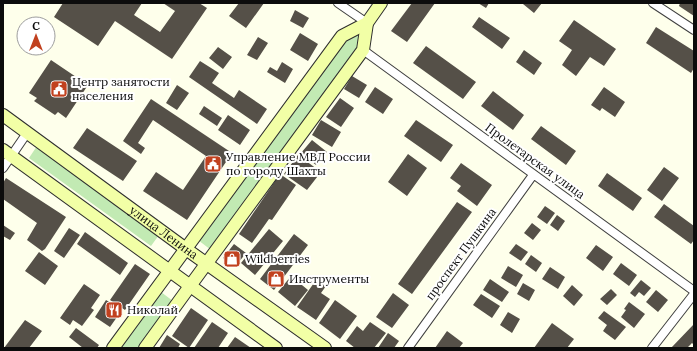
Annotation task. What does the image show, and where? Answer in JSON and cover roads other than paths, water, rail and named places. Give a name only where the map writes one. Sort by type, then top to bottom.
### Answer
[{"type":"main road","points":[[145,348],[363,50],[367,23],[381,3]]},
{"type":"main road","points":[[113,348],[342,36],[367,23]]},
{"type":"main road","name":"улица Ленина","points":[[3,115],[325,348]]},
{"type":"main road","points":[[7,153],[276,348]]},
{"type":"street","points":[[338,3],[367,23]]},
{"type":"street","points":[[653,3],[694,30]]},
{"type":"street","name":"Пролетарская улица","points":[[363,50],[694,293]]},
{"type":"street","points":[[3,168],[7,153],[27,133]]},
{"type":"street","name":"проспект Пушкина","points":[[408,348],[533,175]]},
{"type":"street","points":[[652,348],[694,293]]},
{"type":"place","name":"Центр занятости населения","points":[[59,89]]},
{"type":"place","name":"Управление МВД России по городу Шахты","points":[[213,164]]},
{"type":"place","name":"Wildberries","points":[[232,259]]},
{"type":"place","name":"Инструменты","points":[[276,279]]},
{"type":"place","name":"Николай","points":[[114,310]]}]
